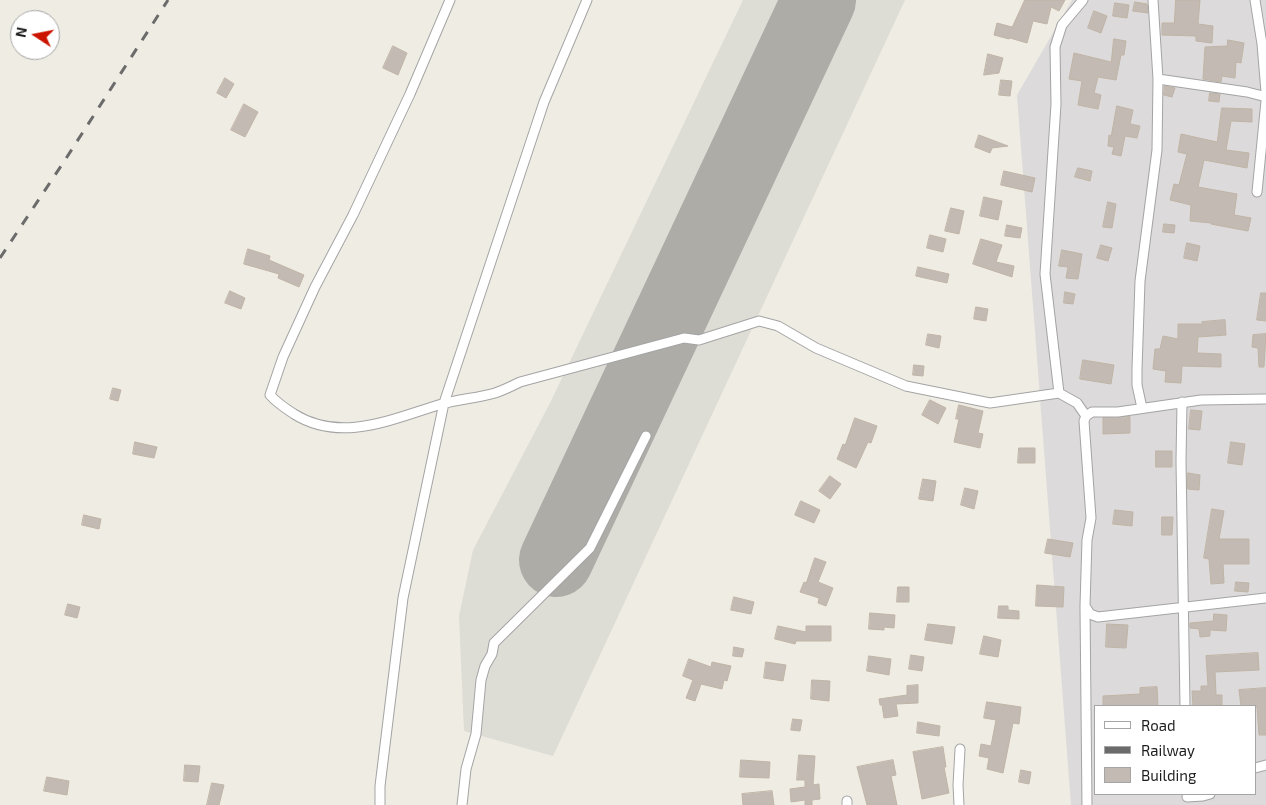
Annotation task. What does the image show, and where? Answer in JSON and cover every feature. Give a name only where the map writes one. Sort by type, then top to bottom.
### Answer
[{"type":"street","points":[[450,0],[410,94],[353,215],[315,287],[286,348],[270,395],[276,402],[300,417],[324,427],[352,428],[377,424],[444,403],[495,393],[520,382],[684,338],[699,340],[760,321],[778,326],[816,348],[906,386],[990,403],[1059,393],[1077,403],[1086,416]]},
{"type":"street","points":[[380,805],[380,786],[403,598],[444,403],[544,102],[587,0]]},
{"type":"street","points":[[1059,393],[1045,274],[1056,104],[1055,47],[1062,25],[1083,0]]},
{"type":"street","points":[[1142,408],[1137,385],[1140,281],[1157,150],[1158,79],[1153,0]]},
{"type":"street","points":[[1255,0],[1262,44],[1266,92]]},
{"type":"street","points":[[1158,79],[1247,92],[1266,97]]},
{"type":"street","points":[[1257,192],[1266,102]]},
{"type":"street","points":[[1087,805],[1085,606],[1087,540],[1091,518],[1084,421],[1086,416],[1092,412],[1118,412],[1210,399],[1266,400]]},
{"type":"street","points":[[1182,402],[1181,461],[1185,705]]},
{"type":"street","points":[[462,805],[466,769],[476,734],[482,680],[494,643],[590,548],[646,436]]},
{"type":"street","points":[[1085,606],[1090,614],[1098,617],[1266,598]]},
{"type":"street","points":[[959,805],[960,748]]},
{"type":"street","points":[[1187,799],[1206,795]]},
{"type":"shaded area","points":[[743,0],[905,0],[553,756],[464,731],[459,616],[473,550],[550,403]]},
{"type":"shaded area","points":[[1072,0],[1266,0],[1266,805],[1071,805],[1017,95]]},
{"type":"building","points":[[1025,0],[1065,0],[1059,11],[1051,7],[1047,24],[1033,21],[1027,43],[994,35],[997,23],[1012,27]]},
{"type":"building","points":[[1176,0],[1200,0],[1198,24],[1213,26],[1212,43],[1196,41],[1196,36],[1162,35],[1162,23],[1174,23]]},
{"type":"building","points":[[1135,2],[1147,4],[1148,13],[1133,11]]},
{"type":"building","points":[[1115,3],[1129,5],[1127,18],[1113,16]]},
{"type":"building","points":[[1094,11],[1107,16],[1101,33],[1088,28]]},
{"type":"building","points":[[1114,39],[1126,41],[1124,55],[1121,55],[1116,80],[1098,77],[1094,93],[1101,95],[1098,109],[1078,105],[1082,81],[1069,79],[1074,53],[1111,62]]},
{"type":"building","points":[[1228,40],[1244,43],[1241,63],[1236,62],[1235,78],[1222,76],[1221,82],[1203,79],[1205,47],[1227,46]]},
{"type":"building","points":[[393,46],[407,53],[398,75],[383,68]]},
{"type":"building","points":[[988,54],[1003,58],[999,73],[984,75]]},
{"type":"building","points":[[225,78],[234,84],[226,98],[217,93]]},
{"type":"building","points":[[1001,80],[1012,81],[1010,96],[999,95]]},
{"type":"building","points":[[1165,86],[1175,88],[1172,97],[1164,95]]},
{"type":"building","points":[[1210,93],[1220,94],[1219,102],[1209,101]]},
{"type":"building","points":[[244,104],[258,112],[245,137],[231,130]]},
{"type":"building","points":[[1117,106],[1133,110],[1130,124],[1140,126],[1137,138],[1125,136],[1121,156],[1112,154],[1114,147],[1108,146]]},
{"type":"building","points":[[1222,108],[1252,109],[1252,122],[1231,121],[1226,150],[1249,153],[1247,168],[1204,160],[1198,187],[1237,194],[1234,215],[1251,218],[1248,231],[1211,223],[1190,221],[1191,205],[1170,200],[1174,184],[1179,185],[1187,154],[1178,152],[1181,134],[1217,142]]},
{"type":"building","points":[[979,135],[1008,146],[992,148],[990,153],[975,147]]},
{"type":"building","points":[[1078,168],[1092,171],[1090,181],[1075,177]]},
{"type":"building","points":[[1004,171],[1035,178],[1032,192],[1001,185]]},
{"type":"building","points":[[984,197],[1002,201],[998,220],[980,216]]},
{"type":"building","points":[[1108,202],[1116,204],[1112,228],[1103,227]]},
{"type":"building","points":[[951,208],[964,211],[959,234],[945,231]]},
{"type":"building","points":[[1164,224],[1175,225],[1174,233],[1163,232]]},
{"type":"building","points":[[1007,225],[1022,228],[1020,238],[1005,236]]},
{"type":"building","points":[[930,235],[946,239],[943,252],[927,248]]},
{"type":"building","points":[[981,239],[1002,245],[996,262],[1014,266],[1012,277],[973,264]]},
{"type":"building","points":[[1187,243],[1200,246],[1197,261],[1184,258]]},
{"type":"building","points":[[1101,245],[1112,248],[1108,261],[1097,258]]},
{"type":"building","points":[[248,249],[270,256],[269,260],[304,275],[299,287],[278,278],[279,274],[244,264]]},
{"type":"building","points":[[1062,250],[1082,254],[1078,279],[1066,278],[1068,267],[1059,266]]},
{"type":"building","points":[[918,267],[949,274],[947,283],[916,276]]},
{"type":"building","points":[[230,291],[245,298],[241,309],[225,303]]},
{"type":"building","points":[[1065,292],[1075,294],[1073,304],[1064,303]]},
{"type":"building","points":[[1261,293],[1266,293],[1266,321],[1257,320]]},
{"type":"building","points":[[976,307],[988,309],[986,321],[974,319]]},
{"type":"building","points":[[1225,320],[1226,335],[1198,337],[1197,353],[1221,354],[1221,367],[1182,366],[1181,383],[1165,382],[1166,371],[1153,369],[1155,349],[1160,349],[1163,336],[1178,339],[1178,324],[1203,324],[1202,322]]},
{"type":"building","points":[[928,334],[941,336],[939,348],[926,345]]},
{"type":"building","points":[[1266,334],[1264,367],[1259,367],[1258,348],[1252,347],[1253,335]]},
{"type":"building","points":[[1083,360],[1114,365],[1111,384],[1080,379]]},
{"type":"building","points":[[914,365],[924,366],[923,376],[913,375]]},
{"type":"building","points":[[113,388],[121,390],[118,401],[110,399]]},
{"type":"building","points":[[930,400],[946,408],[938,424],[922,415]]},
{"type":"building","points":[[959,405],[983,411],[978,433],[983,434],[980,448],[954,442],[959,419],[956,419]]},
{"type":"building","points":[[1191,410],[1202,411],[1200,430],[1189,429]]},
{"type":"building","points":[[1130,417],[1130,433],[1103,434],[1103,418]]},
{"type":"building","points":[[855,418],[877,426],[871,443],[868,442],[856,468],[837,459],[843,444],[845,445]]},
{"type":"building","points":[[135,442],[157,447],[154,458],[133,454]]},
{"type":"building","points":[[1231,442],[1245,444],[1242,465],[1228,463]]},
{"type":"building","points":[[1019,448],[1035,448],[1035,463],[1018,463]]},
{"type":"building","points":[[1156,451],[1172,451],[1172,467],[1156,467]]},
{"type":"building","points":[[1188,473],[1200,475],[1199,490],[1188,489]]},
{"type":"building","points":[[830,476],[841,484],[830,499],[819,491]]},
{"type":"building","points":[[923,479],[936,481],[933,501],[919,499]]},
{"type":"building","points":[[965,488],[978,491],[974,509],[961,505]]},
{"type":"building","points":[[801,501],[820,510],[814,523],[795,515]]},
{"type":"building","points":[[1212,509],[1224,511],[1219,539],[1249,539],[1249,564],[1223,564],[1224,583],[1211,584],[1209,559],[1204,558]]},
{"type":"building","points":[[1115,510],[1133,512],[1132,526],[1113,524]]},
{"type":"building","points":[[84,515],[101,519],[99,529],[82,525]]},
{"type":"building","points":[[1162,517],[1173,517],[1172,535],[1162,535]]},
{"type":"building","points":[[1048,539],[1073,543],[1070,557],[1045,553]]},
{"type":"building","points":[[815,558],[826,562],[818,582],[833,588],[826,606],[818,603],[819,598],[800,592],[804,582],[806,583]]},
{"type":"building","points":[[1236,582],[1249,583],[1248,592],[1235,591]]},
{"type":"building","points":[[1037,585],[1064,587],[1063,607],[1036,606]]},
{"type":"building","points":[[898,587],[909,587],[909,602],[897,602]]},
{"type":"building","points":[[734,597],[754,602],[751,614],[731,610]]},
{"type":"building","points":[[68,604],[80,607],[77,618],[65,615]]},
{"type":"building","points":[[999,606],[1008,606],[1008,610],[1019,611],[1019,619],[998,618]]},
{"type":"building","points":[[870,613],[895,615],[894,628],[884,627],[884,630],[869,629]]},
{"type":"building","points":[[1214,614],[1227,615],[1226,631],[1210,630],[1210,636],[1200,637],[1199,629],[1190,628],[1190,623],[1213,621]]},
{"type":"building","points":[[928,624],[955,627],[952,644],[925,640]]},
{"type":"building","points":[[1107,624],[1128,625],[1126,648],[1106,647]]},
{"type":"building","points":[[778,626],[806,632],[806,626],[831,626],[831,641],[796,641],[795,644],[775,639]]},
{"type":"building","points":[[984,636],[1001,640],[998,657],[980,654]]},
{"type":"building","points":[[734,647],[744,649],[742,657],[733,656]]},
{"type":"building","points":[[1258,653],[1259,670],[1215,672],[1216,695],[1222,695],[1222,705],[1193,705],[1192,691],[1201,691],[1201,686],[1208,686],[1206,656]]},
{"type":"building","points":[[911,655],[924,657],[922,671],[909,669]]},
{"type":"building","points":[[869,656],[891,659],[889,675],[867,671]]},
{"type":"building","points":[[689,659],[711,667],[712,662],[731,666],[727,681],[724,680],[722,689],[701,684],[695,701],[686,698],[693,680],[683,676]]},
{"type":"building","points":[[766,662],[786,665],[783,681],[764,678]]},
{"type":"building","points":[[812,680],[830,681],[829,701],[811,699]]},
{"type":"building","points":[[918,685],[918,703],[896,704],[898,716],[884,718],[879,699],[907,695],[907,686]]},
{"type":"building","points":[[1157,687],[1158,705],[1103,705],[1103,696],[1140,694],[1140,688]]},
{"type":"building","points":[[1266,688],[1266,735],[1259,735],[1256,705],[1241,705],[1239,690]]},
{"type":"building","points":[[987,702],[1021,707],[1019,724],[1013,723],[1003,773],[987,769],[989,758],[979,756],[981,744],[991,746],[996,720],[984,718]]},
{"type":"building","points":[[793,719],[802,720],[800,731],[791,730]]},
{"type":"building","points":[[918,722],[940,726],[939,736],[917,733]]},
{"type":"building","points":[[943,747],[946,767],[944,767],[949,793],[922,799],[913,752]]},
{"type":"building","points":[[799,755],[815,756],[813,785],[819,784],[820,799],[812,800],[812,805],[805,805],[805,800],[791,802],[790,789],[805,787],[805,780],[797,780]]},
{"type":"building","points":[[741,760],[770,762],[769,778],[740,777]]},
{"type":"building","points":[[893,760],[896,775],[891,776],[897,805],[867,805],[857,767]]},
{"type":"building","points":[[185,765],[200,766],[198,782],[184,781]]},
{"type":"building","points":[[1021,770],[1031,772],[1029,784],[1019,782]]},
{"type":"building","points":[[47,777],[69,781],[67,795],[44,791]]},
{"type":"building","points":[[212,783],[224,785],[219,805],[207,805]]},
{"type":"building","points":[[772,791],[774,805],[743,805],[742,794]]},
{"type":"runway","points":[[556,560],[819,0]]},
{"type":"railway","points":[[0,258],[168,0]]}]
